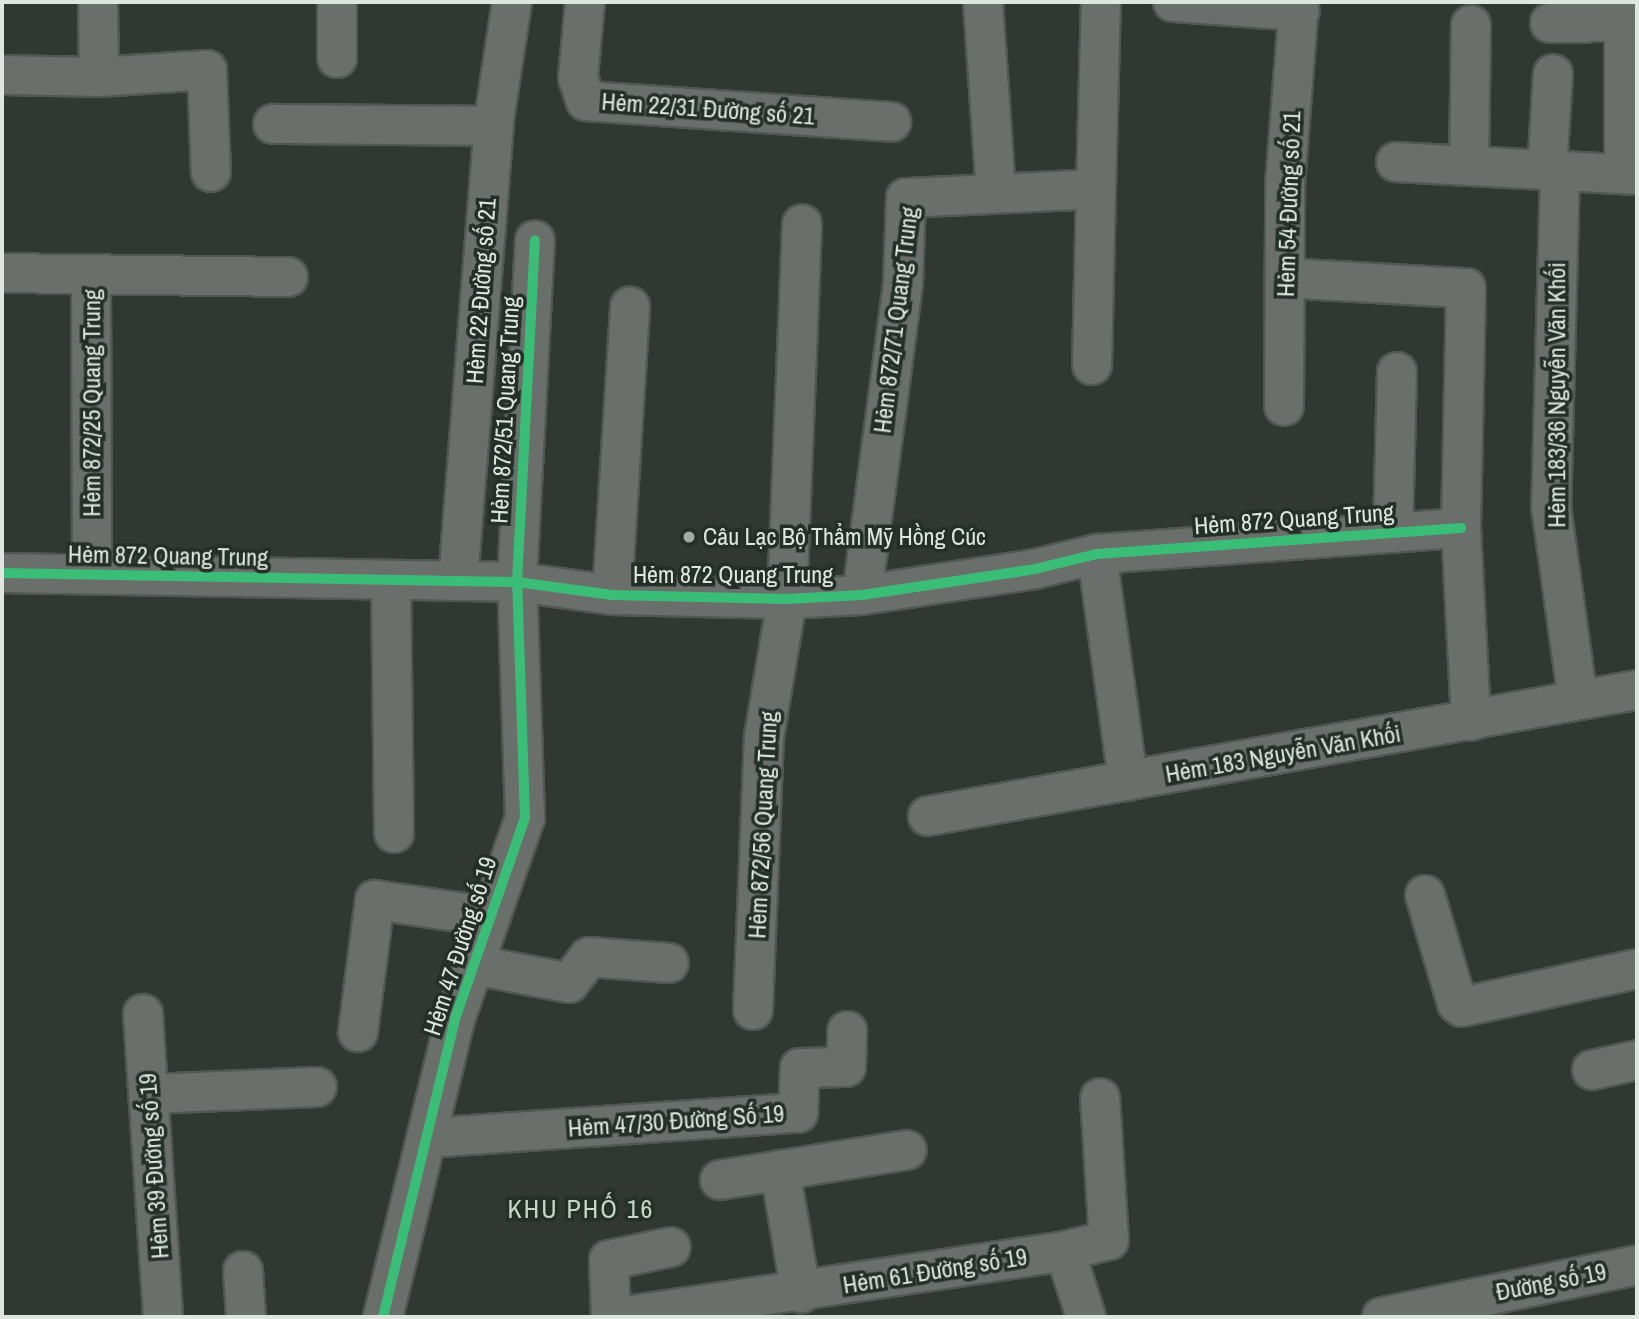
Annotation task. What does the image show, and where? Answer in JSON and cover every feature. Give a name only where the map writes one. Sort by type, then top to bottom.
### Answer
[{"type":"street","points":[[98,2],[99,76]]},
{"type":"street","points":[[337,2],[337,58]]},
{"type":"street","name":"Hẻm 22 Đường số 21","points":[[458,581],[494,126],[512,2]]},
{"type":"street","name":"Hẻm 22/31 Đường số 21","points":[[585,2],[578,78],[586,101],[891,121]]},
{"type":"street","points":[[983,2],[996,191]]},
{"type":"street","points":[[1091,365],[1101,2]]},
{"type":"street","points":[[1173,2],[1300,6]]},
{"type":"street","name":"Hẻm 54 Đường số 21","points":[[1284,406],[1285,185],[1300,6]]},
{"type":"street","points":[[1550,23],[1631,22],[1592,173]]},
{"type":"street","points":[[1469,166],[1471,25]]},
{"type":"street","points":[[2,75],[99,76],[207,70],[211,172]]},
{"type":"street","points":[[1553,74],[1592,173]]},
{"type":"street","points":[[273,124],[494,126]]},
{"type":"street","points":[[1396,162],[1592,173]]},
{"type":"street","name":"Hẻm 183/36 Nguyễn Văn Khối","points":[[1578,700],[1551,506],[1592,173]]},
{"type":"street","name":"Hẻm 872/71 Quang Trung","points":[[863,595],[903,284],[906,198],[996,191],[1096,188]]},
{"type":"street","name":"Hẻm 872/56 Quang Trung","points":[[753,1010],[764,737],[787,599],[802,224]]},
{"type":"street","name":"Hẻm 872/51 Quang Trung","points":[[517,583],[536,240]]},
{"type":"street","name":"Hẻm 872/25 Quang Trung","points":[[2,273],[288,277]]},
{"type":"street","name":"Hẻm 872/25 Quang Trung","points":[[91,275],[92,574]]},
{"type":"street","points":[[1285,278],[1466,288],[1461,528],[1471,721]]},
{"type":"street","points":[[612,595],[630,307]]},
{"type":"street","points":[[1393,533],[1397,372]]},
{"type":"street","name":"Hẻm 872 Quang Trung","points":[[2,573],[391,583],[458,581],[517,583],[612,595],[787,599],[863,595],[1035,569],[1097,554],[1461,528]]},
{"type":"street","points":[[1097,554],[1128,781]]},
{"type":"street","points":[[391,583],[394,833]]},
{"type":"street","name":"Hẻm 47 Đường số 19","points":[[383,1317],[456,1016],[525,818],[517,583]]},
{"type":"street","name":"Hẻm 183 Nguyễn Văn Khối","points":[[928,816],[1637,690]]},
{"type":"street","points":[[1425,895],[1457,1003],[1462,1007],[1637,969]]},
{"type":"street","points":[[358,1032],[375,900],[491,918]]},
{"type":"street","points":[[474,965],[569,983],[589,957],[669,963]]},
{"type":"street","name":"Hẻm 39 Đường số 19","points":[[143,1014],[163,1317]]},
{"type":"street","name":"Hẻm 47/30 Đường Số 19","points":[[427,1139],[798,1113],[800,1068],[846,1067],[847,1031]]},
{"type":"street","points":[[1592,1070],[1637,1060]]},
{"type":"street","points":[[149,1094],[317,1087]]},
{"type":"street","name":"Hẻm 61 Đường số 19","points":[[619,1317],[800,1293],[1065,1251],[1109,1240],[1100,1098]]},
{"type":"street","points":[[720,1180],[907,1150]]},
{"type":"street","points":[[780,1170],[800,1293]]},
{"type":"street","points":[[611,1317],[609,1260],[671,1247]]},
{"type":"street","points":[[1065,1251],[1086,1317]]},
{"type":"street","name":"Đường số 19","points":[[1401,1315],[1637,1265]]},
{"type":"street","points":[[243,1271],[246,1317]]},
{"type":"cycle path","points":[[383,1317],[456,1016],[525,818],[517,582],[535,240]]},
{"type":"cycle path","points":[[2,573],[517,582],[612,595],[787,599],[862,595],[1035,569],[1097,554],[1461,528]]},
{"type":"place","name":"Câu Lạc Bộ Thẩm Mỹ Hồng Cúc","points":[[689,537]]},
{"type":"district","name":"KHU PHỐ 16","points":[[581,1209]]}]
